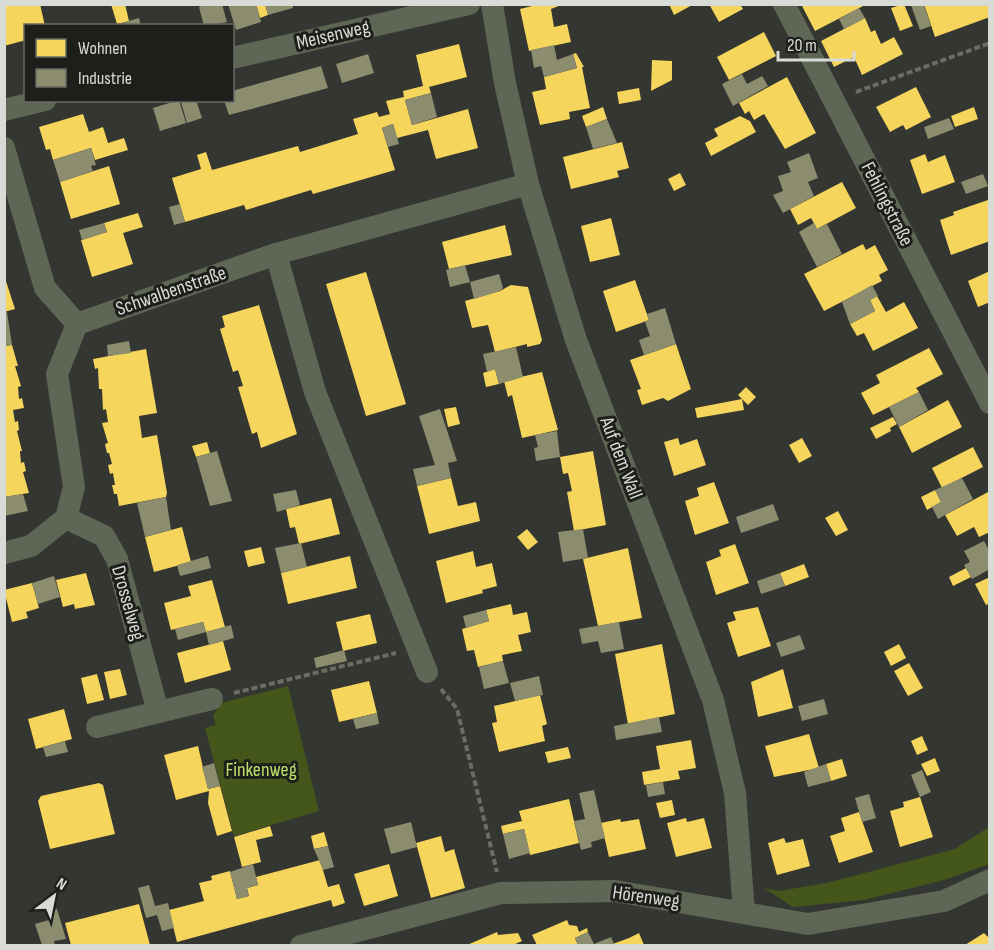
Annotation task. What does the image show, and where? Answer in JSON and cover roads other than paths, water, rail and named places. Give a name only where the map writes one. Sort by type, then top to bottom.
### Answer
[{"type":"street","name":"Meisenweg","points":[[234,58],[469,4]]},
{"type":"street","name":"Auf dem Wall","points":[[492,4],[505,83],[528,184],[576,340],[713,700],[735,793],[744,912]]},
{"type":"street","name":"Fehlingstraße","points":[[784,4],[990,403]]},
{"type":"street","points":[[4,110],[37,102]]},
{"type":"street","points":[[4,148],[45,288],[77,324],[57,375],[74,487],[66,518],[31,546],[4,552]]},
{"type":"street","name":"Schwalbenstraße","points":[[77,324],[276,254],[528,184]]},
{"type":"street","points":[[276,254],[315,392],[427,672]]},
{"type":"street","name":"Drosselweg","points":[[66,518],[104,536],[117,559],[158,712]]},
{"type":"street","points":[[97,727],[212,699]]},
{"type":"street","name":"Hörenweg","points":[[301,945],[501,893],[615,891],[808,924],[944,901],[990,880]]},
{"type":"park label","name":"Finkenweg","points":[[261,770]]}]
